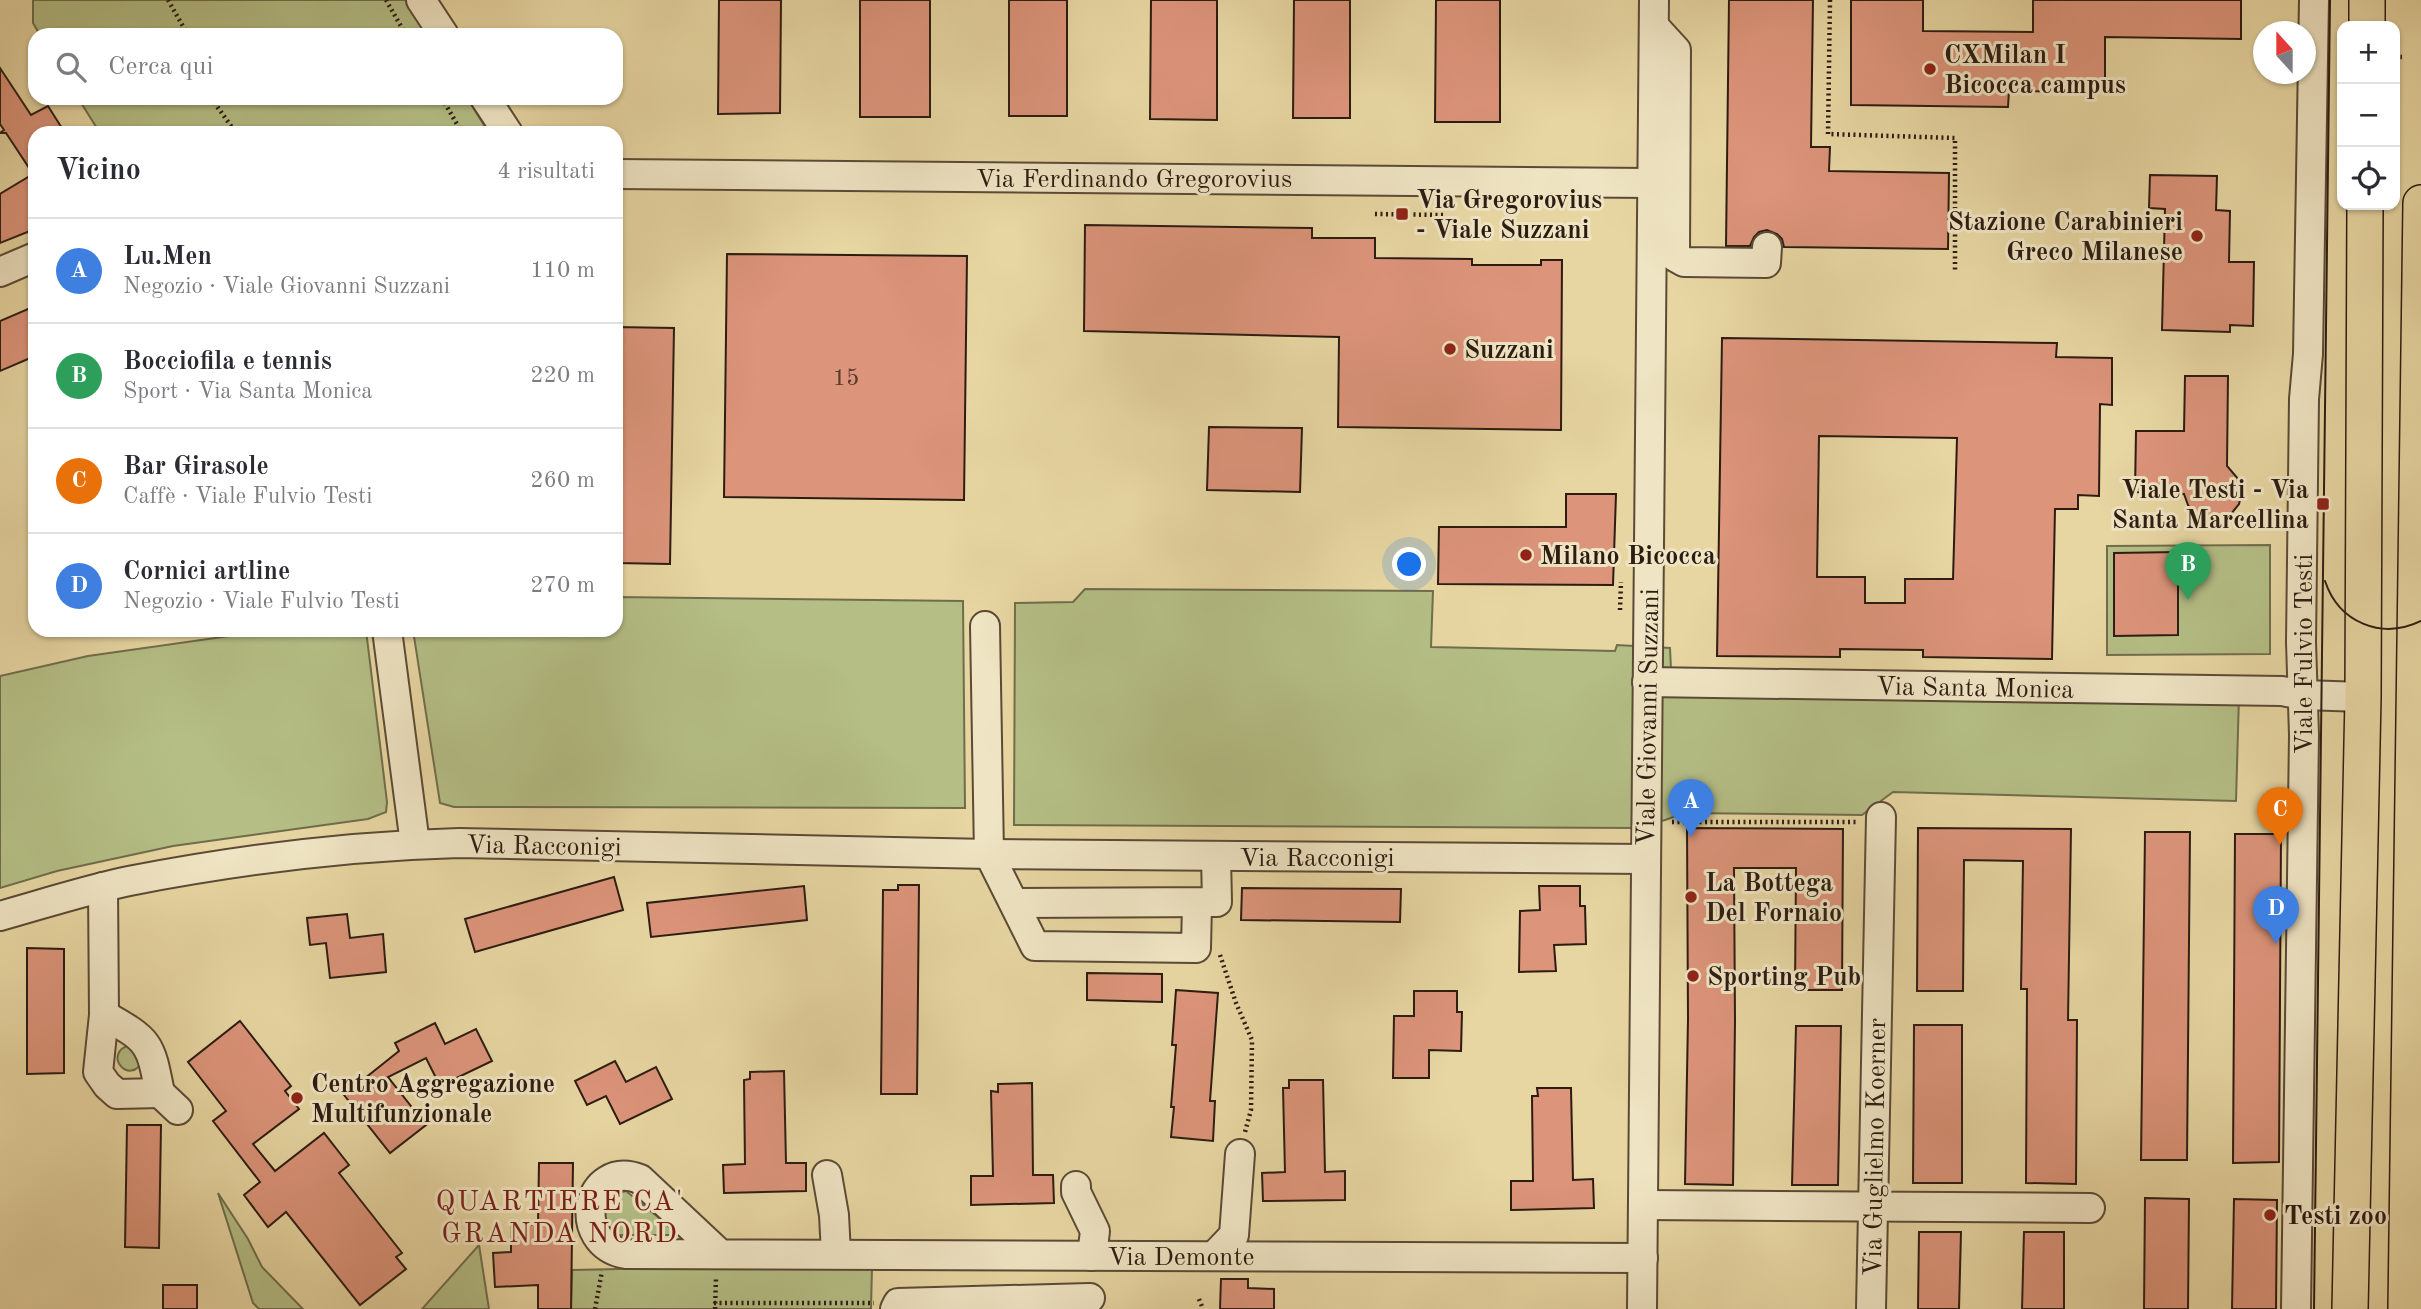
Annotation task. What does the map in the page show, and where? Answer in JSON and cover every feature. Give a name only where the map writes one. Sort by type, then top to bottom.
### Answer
[{"type":"main road","points":[[2367,0],[2367,21]]},
{"type":"main road","points":[[2406,1309],[2418,698],[2421,203]]},
{"type":"main road","points":[[2350,1309],[2363,697],[2365,210]]},
{"type":"main road","points":[[2363,697],[2418,698]]},
{"type":"street","points":[[421,0],[439,28]]},
{"type":"street","name":"Viale Fulvio Testi","points":[[2296,1309],[2304,735],[2301,642],[2304,399],[2308,354],[2314,0]]},
{"type":"street","points":[[1654,13],[1676,50],[1675,257],[1684,262],[1766,263],[1767,247]]},
{"type":"street","name":"Viale Giovanni Suzzani","points":[[1642,1309],[1654,13]]},
{"type":"street","points":[[490,105],[503,126]]},
{"type":"street","name":"Via Ferdinando Gregorovius","points":[[623,174],[1651,183]]},
{"type":"street","points":[[0,272],[28,260]]},
{"type":"street","points":[[985,626],[989,855],[1035,946],[1196,948],[1216,857]]},
{"type":"street","points":[[388,637],[415,844]]},
{"type":"street","name":"Via Santa Monica","points":[[1647,682],[2282,691],[2303,695],[2363,697]]},
{"type":"street","name":"Via Guglielmo Koerner","points":[[1871,1309],[1873,820]]},
{"type":"street","name":"Via Racconigi","points":[[0,916],[103,887],[261,861],[415,844],[473,843],[989,855],[1646,859]]},
{"type":"street","points":[[103,887],[104,1015],[98,1072],[117,1094],[169,1102],[148,1045],[131,1030],[104,1015]]},
{"type":"street","points":[[1014,903],[1207,903]]},
{"type":"street","points":[[1214,1256],[1234,1235],[1240,1154]]},
{"type":"street","points":[[827,1175],[834,1215],[836,1254]]},
{"type":"street","points":[[607,1246],[592,1226],[591,1200],[600,1186],[611,1179],[627,1176],[645,1182],[720,1254]]},
{"type":"street","points":[[1076,1186],[1076,1192],[1095,1231],[1092,1256]]},
{"type":"street","points":[[1643,1205],[2090,1208]]},
{"type":"street","name":"Via Demonte","points":[[607,1246],[626,1254],[1643,1258]]},
{"type":"street","name":"Via Demonte","points":[[897,1306],[1025,1305],[1090,1298]]},
{"type":"path","points":[[168,0],[184,28]]},
{"type":"path","points":[[386,0],[402,28]]},
{"type":"path","points":[[1830,0],[1828,134],[1955,138],[1955,270]]},
{"type":"path","points":[[216,105],[231,126]]},
{"type":"path","points":[[446,105],[458,126]]},
{"type":"path","points":[[1375,214],[1443,215]]},
{"type":"path","points":[[1672,822],[1873,820]]},
{"type":"path","points":[[1207,903],[1220,957],[1252,1040],[1251,1110],[1240,1154]]},
{"type":"path","points":[[595,1309],[607,1246]]},
{"type":"path","points":[[1199,1299],[1203,1309]]},
{"type":"path","points":[[714,1303],[897,1306]]},
{"type":"green space","points":[[33,0],[405,0],[423,28],[36,28],[33,23]]},
{"type":"green space","points":[[82,105],[471,105],[485,126],[96,126]]},
{"type":"green space","points":[[2270,545],[2270,654],[2107,655],[2107,546]]},
{"type":"green space","points":[[1085,589],[1433,591],[1431,647],[1615,651],[1617,645],[1670,648],[1671,669],[2239,696],[2236,801],[1893,792],[1862,815],[1685,813],[1642,828],[1014,825],[1015,603],[1073,602]]},
{"type":"green space","points":[[623,597],[963,601],[965,808],[454,807],[440,803],[414,637],[623,637]]},
{"type":"green space","points":[[222,637],[367,637],[386,812],[368,819],[173,846],[57,871],[0,888],[0,676],[88,656]]},
{"type":"green space","points":[[130,1045],[143,1060],[138,1068],[131,1071],[126,1070],[118,1061],[122,1049]]},
{"type":"green space","points":[[626,1191],[680,1235],[618,1235],[606,1227],[602,1204],[611,1195]]},
{"type":"green space","points":[[218,1193],[248,1239],[262,1267],[303,1309],[259,1309],[253,1303]]},
{"type":"green space","points":[[479,1245],[489,1309],[422,1309]]},
{"type":"green space","points":[[872,1267],[871,1309],[571,1309],[572,1270]]},
{"type":"building","points":[[719,0],[781,0],[780,113],[718,114]]},
{"type":"building","points":[[860,0],[930,0],[930,117],[860,117]]},
{"type":"building","points":[[1009,0],[1067,0],[1067,116],[1009,116]]},
{"type":"building","points":[[1151,0],[1217,0],[1217,120],[1150,119]]},
{"type":"building","points":[[1294,0],[1350,0],[1350,118],[1293,118]]},
{"type":"building","points":[[1436,0],[1500,0],[1500,122],[1435,122]]},
{"type":"building","points":[[1729,0],[1813,0],[1811,147],[1830,147],[1829,171],[1949,173],[1948,249],[1784,247],[1777,234],[1767,230],[1759,232],[1750,246],[1726,246]]},
{"type":"building","points":[[1851,0],[1923,0],[1923,31],[2033,32],[2033,0],[2241,0],[2241,39],[2105,37],[2105,92],[2009,91],[2008,107],[1851,105]]},
{"type":"building","points":[[0,68],[31,115],[48,106],[61,126],[28,126],[28,166],[6,133],[0,133],[4,130],[0,124]]},
{"type":"building","name":"Stazione Carabinieri Greco Milanese","points":[[2150,175],[2217,176],[2216,210],[2230,211],[2229,262],[2254,262],[2253,326],[2230,325],[2230,332],[2162,330],[2165,209],[2149,208]]},
{"type":"building","points":[[28,177],[28,232],[0,243],[0,194]]},
{"type":"building","points":[[1085,225],[1312,228],[1312,238],[1375,238],[1375,258],[1472,259],[1472,265],[1541,265],[1541,260],[1562,260],[1561,430],[1338,427],[1339,337],[1084,331]]},
{"type":"building","points":[[727,254],[967,256],[964,500],[724,497]]},
{"type":"building","points":[[28,309],[28,359],[0,371],[0,321]]},
{"type":"building","points":[[623,327],[674,328],[670,564],[623,563]]},
{"type":"building","points":[[1722,338],[2057,343],[2056,357],[2112,358],[2112,405],[2100,404],[2099,496],[2078,495],[2078,509],[2055,509],[2052,659],[1923,657],[1923,650],[1840,649],[1840,657],[1717,656]],"holes":[[[1819,436],[1957,438],[1953,579],[1905,579],[1905,603],[1865,603],[1865,577],[1817,577]]]},
{"type":"building","points":[[2185,376],[2228,376],[2227,466],[2239,480],[2242,491],[2239,504],[2231,514],[2219,520],[2208,520],[2196,515],[2184,494],[2135,492],[2136,431],[2184,431]]},
{"type":"building","points":[[1209,427],[1302,428],[1300,492],[1207,490]]},
{"type":"building","name":"Milano Bicocca","points":[[1566,494],[1616,494],[1613,585],[1438,584],[1439,527],[1566,527]]},
{"type":"building","points":[[2178,552],[2178,635],[2114,636],[2114,553]]},
{"type":"building","points":[[1687,828],[1843,829],[1842,990],[1795,990],[1796,868],[1734,868],[1733,1185],[1685,1184]]},
{"type":"building","points":[[1918,828],[2071,829],[2068,1020],[2077,1020],[2076,1184],[2026,1183],[2027,989],[2021,989],[2023,861],[1964,860],[1963,991],[1917,991]]},
{"type":"building","points":[[2145,832],[2190,832],[2187,1160],[2141,1160]]},
{"type":"building","points":[[2235,834],[2281,834],[2279,1162],[2233,1163]]},
{"type":"building","points":[[614,877],[623,910],[475,952],[465,919]]},
{"type":"building","points":[[898,885],[919,885],[917,1094],[881,1094],[883,890],[898,890]]},
{"type":"building","points":[[804,886],[807,920],[651,937],[647,903]]},
{"type":"building","points":[[1539,886],[1580,886],[1580,906],[1585,906],[1586,944],[1554,945],[1556,971],[1519,972],[1520,911],[1540,910]]},
{"type":"building","points":[[1242,888],[1401,889],[1400,922],[1241,920]]},
{"type":"building","points":[[347,914],[350,938],[383,934],[386,972],[330,978],[326,943],[310,945],[307,918]]},
{"type":"building","points":[[27,948],[64,949],[64,1073],[27,1074]]},
{"type":"building","points":[[1087,973],[1162,974],[1162,1002],[1087,1000]]},
{"type":"building","points":[[1176,990],[1218,993],[1210,1101],[1215,1101],[1213,1141],[1171,1137],[1176,1045],[1172,1045]]},
{"type":"building","points":[[1414,991],[1457,991],[1457,1012],[1462,1012],[1461,1051],[1429,1050],[1429,1078],[1393,1078],[1394,1016],[1414,1016]]},
{"type":"building","points":[[240,1021],[291,1086],[285,1091],[299,1109],[253,1144],[275,1171],[324,1133],[349,1165],[339,1173],[402,1253],[396,1257],[406,1269],[360,1305],[286,1212],[268,1227],[244,1195],[260,1182],[213,1121],[226,1111],[188,1062]]},
{"type":"building","points":[[435,1023],[445,1044],[476,1029],[492,1061],[440,1086],[426,1058],[388,1077],[426,1125],[390,1153],[344,1095],[399,1051],[395,1043]]},
{"type":"building","points":[[1914,1025],[1962,1025],[1962,1183],[1913,1183]]},
{"type":"building","points":[[1796,1026],[1841,1026],[1838,1185],[1792,1185]]},
{"type":"building","points":[[615,1061],[626,1082],[656,1067],[672,1099],[620,1124],[606,1096],[587,1105],[575,1081]]},
{"type":"building","points":[[784,1071],[786,1163],[806,1163],[806,1191],[724,1193],[723,1165],[745,1164],[744,1080],[750,1079],[750,1072]]},
{"type":"building","points":[[1289,1080],[1323,1080],[1325,1172],[1345,1171],[1345,1200],[1263,1201],[1262,1173],[1285,1172],[1283,1088],[1289,1088]]},
{"type":"building","points":[[1032,1083],[1033,1175],[1053,1175],[1054,1203],[971,1205],[971,1176],[993,1176],[991,1091],[998,1092],[998,1084]]},
{"type":"building","points":[[1537,1088],[1571,1088],[1573,1180],[1593,1179],[1594,1208],[1511,1210],[1511,1181],[1533,1181],[1532,1096],[1538,1096]]},
{"type":"building","points":[[127,1125],[161,1125],[159,1248],[125,1247]]},
{"type":"building","points":[[539,1163],[573,1163],[571,1309],[538,1309],[538,1285],[495,1287],[493,1253],[511,1252],[511,1225],[538,1225]]},
{"type":"building","points":[[2145,1198],[2189,1199],[2188,1309],[2144,1309]]},
{"type":"building","points":[[2234,1199],[2277,1200],[2276,1309],[2232,1309]]},
{"type":"building","points":[[1919,1232],[1961,1232],[1959,1309],[1918,1309]]},
{"type":"building","points":[[2024,1232],[2064,1232],[2064,1309],[2022,1309]]},
{"type":"building","points":[[1221,1279],[1248,1279],[1248,1288],[1274,1289],[1274,1309],[1220,1309]]},
{"type":"building","points":[[163,1285],[197,1285],[197,1309],[163,1309]]},
{"type":"tram line","points":[[2314,1309],[2330,0]]},
{"type":"tram line","points":[[2325,581],[2340,608],[2364,624],[2392,629],[2421,621]]},
{"type":"place","name":"CXMilan I Bicocca campus","points":[[1930,69]]},
{"type":"place","name":"Via Gregorovius - Viale Suzzani","points":[[1402,214]]},
{"type":"place","name":"Stazione Carabinieri Greco Milanese","points":[[2197,236]]},
{"type":"place","name":"Suzzani","points":[[1450,349]]},
{"type":"place","name":"Viale Testi - Via Santa Marcellina","points":[[2323,504]]},
{"type":"place","name":"Milano Bicocca","points":[[1526,555]]},
{"type":"place","name":"Bocciofila e tennis","points":[[2188,600]]},
{"type":"place","name":"Lu.Men","points":[[1691,837]]},
{"type":"place","name":"Bar Girasole","points":[[2280,845]]},
{"type":"place","name":"La Bottega Del Fornaio","points":[[1691,897]]},
{"type":"place","name":"Cornici artline","points":[[2276,944]]},
{"type":"place","name":"Sporting Pub","points":[[1693,976]]},
{"type":"place","name":"Centro Aggregazione Multifunzionale","points":[[297,1098]]},
{"type":"place","name":"Testi zoo","points":[[2270,1215]]},
{"type":"district","name":"QUARTIERE CA' GRANDA NORD","points":[[560,1216]]}]
